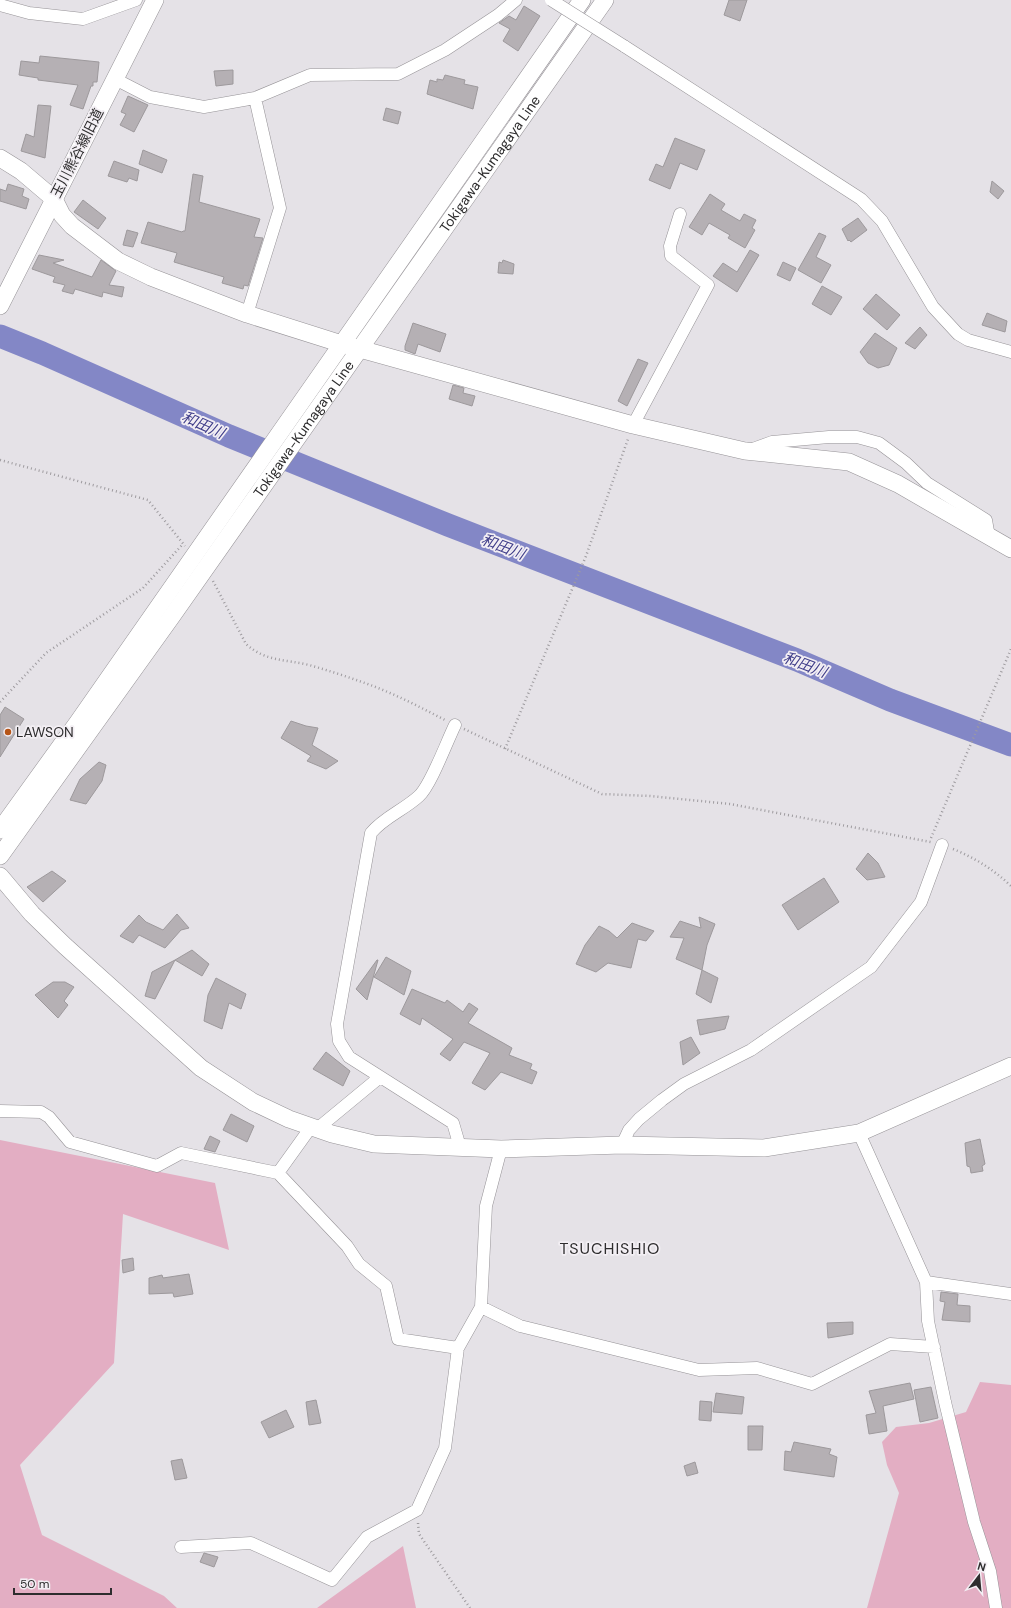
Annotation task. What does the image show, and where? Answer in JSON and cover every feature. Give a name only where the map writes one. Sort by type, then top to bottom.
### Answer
[{"type":"street","points":[[0,5],[29,13],[83,18],[136,0]]},
{"type":"street","name":"玉川熊谷線旧道","points":[[0,306],[155,0]]},
{"type":"street","points":[[115,79],[150,97],[204,107],[255,98],[310,75],[398,74],[445,50],[498,16],[516,0]]},
{"type":"street","points":[[551,0],[860,198],[882,221],[933,307],[953,328],[968,340],[1011,352]]},
{"type":"street","name":"Tokigawa-Kumagaya Line","points":[[0,830],[78,722],[188,550],[238,491],[342,344],[495,122],[582,0]]},
{"type":"street","name":"Tokigawa-Kumagaya Line","points":[[0,856],[205,570],[359,348],[605,0]]},
{"type":"street","points":[[248,314],[280,208],[255,98]]},
{"type":"street","points":[[0,158],[21,171],[54,199],[62,215],[72,226],[118,261],[151,278],[248,314],[342,344],[633,425],[745,451],[849,462],[898,484],[1011,549]]},
{"type":"street","points":[[633,425],[708,285],[671,256],[670,246],[680,214]]},
{"type":"street","points":[[745,451],[772,442],[829,437],[857,437],[879,443],[906,463],[927,482],[986,520],[989,537]]},
{"type":"street","points":[[455,725],[429,782],[420,796],[378,824],[371,833],[337,1024],[339,1041],[349,1058],[453,1123],[460,1147]]},
{"type":"street","points":[[622,1145],[629,1130],[639,1119],[684,1084],[751,1050],[871,967],[921,902],[942,845]]},
{"type":"street","points":[[0,876],[32,914],[65,946],[201,1068],[253,1102],[289,1119],[332,1134],[374,1144],[501,1149],[622,1145],[764,1148],[859,1133],[1011,1066]]},
{"type":"street","points":[[278,1173],[314,1128],[380,1077]]},
{"type":"street","points":[[0,1111],[40,1112],[49,1117],[70,1142],[157,1166],[181,1153],[278,1173],[347,1246],[359,1264],[386,1286],[398,1339],[458,1348]]},
{"type":"street","points":[[859,1133],[926,1282],[928,1321],[945,1402],[974,1522],[990,1571],[996,1608]]},
{"type":"street","points":[[181,1547],[251,1543],[332,1580],[367,1537],[417,1510],[445,1448],[458,1348],[481,1307],[486,1206],[501,1149]]},
{"type":"street","points":[[926,1282],[1011,1294]]},
{"type":"street","points":[[481,1307],[520,1326],[699,1370],[757,1368],[812,1384],[890,1344],[934,1347]]},
{"type":"path","points":[[505,749],[586,556],[633,425]]},
{"type":"path","points":[[0,460],[148,500],[188,550],[143,588],[46,653],[0,702]]},
{"type":"path","points":[[205,570],[216,584],[246,644],[255,652],[265,657],[308,665],[362,682],[412,702],[455,725],[602,794],[650,796],[730,804],[930,842],[942,845],[974,858],[1002,876],[1011,886]]},
{"type":"path","points":[[930,842],[1011,649]]},
{"type":"path","points":[[417,1510],[419,1534],[470,1608]]},
{"type":"shaded area","points":[[0,1140],[215,1183],[229,1250],[123,1214],[114,1363],[20,1465],[42,1535],[164,1596],[177,1608],[0,1608]]},
{"type":"shaded area","points":[[980,1382],[1011,1385],[1011,1608],[867,1608],[899,1493],[887,1465],[882,1442],[896,1427],[929,1423],[966,1412]]},
{"type":"shaded area","points":[[403,1546],[416,1608],[317,1608]]},
{"type":"building","points":[[729,0],[747,0],[740,21],[724,15]]},
{"type":"building","points":[[524,6],[540,16],[518,51],[503,41],[510,29],[499,23],[509,16],[516,20]]},
{"type":"building","points":[[40,56],[99,62],[97,82],[93,82],[93,86],[91,86],[83,109],[70,105],[78,85],[38,80],[38,78],[19,75],[21,61],[39,63]]},
{"type":"building","points":[[233,70],[233,84],[216,86],[214,71]]},
{"type":"building","points":[[445,75],[465,80],[464,84],[478,87],[473,109],[427,94],[430,80],[437,82],[437,79],[443,80]]},
{"type":"building","points":[[128,96],[148,105],[134,132],[120,125],[126,114],[121,112]]},
{"type":"building","points":[[38,105],[51,106],[45,158],[21,151],[26,134],[34,137]]},
{"type":"building","points":[[386,108],[401,112],[398,124],[383,120]]},
{"type":"building","points":[[675,138],[705,150],[697,170],[680,163],[670,189],[649,180],[656,164],[663,167]]},
{"type":"building","points":[[143,150],[167,160],[162,173],[139,164]]},
{"type":"building","points":[[114,161],[139,170],[137,181],[129,178],[127,182],[108,176]]},
{"type":"building","points":[[193,174],[203,176],[199,202],[260,219],[254,237],[263,238],[248,286],[244,285],[243,289],[222,283],[224,277],[174,262],[177,253],[141,243],[148,222],[182,232],[185,231]]},
{"type":"building","points":[[992,181],[1004,191],[998,199],[990,192]]},
{"type":"building","points":[[8,184],[24,189],[22,196],[29,199],[26,209],[0,201],[0,189],[6,191]]},
{"type":"building","points":[[710,194],[725,204],[721,210],[740,221],[744,214],[756,220],[752,228],[755,230],[745,248],[728,238],[730,235],[709,223],[702,235],[689,227]]},
{"type":"building","points":[[83,200],[106,218],[98,229],[74,212]]},
{"type":"building","points":[[858,218],[867,230],[851,242],[849,240],[848,241],[842,229]]},
{"type":"building","points":[[127,230],[138,233],[133,247],[123,245]]},
{"type":"building","points":[[819,233],[826,236],[816,257],[831,265],[821,283],[798,270]]},
{"type":"building","points":[[750,250],[759,255],[737,292],[713,276],[723,263],[737,272]]},
{"type":"building","points":[[39,255],[64,260],[53,263],[92,277],[101,260],[116,271],[109,285],[124,287],[122,297],[103,292],[102,297],[75,289],[73,294],[62,291],[65,285],[53,282],[55,277],[32,269]]},
{"type":"building","points":[[503,260],[514,264],[513,274],[498,273],[499,262],[502,263]]},
{"type":"building","points":[[783,262],[796,268],[790,281],[777,275]]},
{"type":"building","points":[[822,286],[842,297],[831,315],[812,304]]},
{"type":"building","points":[[876,294],[900,315],[887,330],[863,309]]},
{"type":"building","points":[[987,313],[1007,321],[1005,332],[982,325]]},
{"type":"building","points":[[413,323],[446,334],[440,352],[418,344],[415,354],[405,350]]},
{"type":"building","points":[[920,327],[927,335],[915,349],[905,343]]},
{"type":"building","points":[[875,333],[897,348],[889,365],[878,368],[868,363],[860,352]]},
{"type":"building","points":[[638,359],[648,363],[627,406],[618,401]]},
{"type":"building","points":[[453,385],[464,388],[463,393],[475,396],[472,406],[449,399]]},
{"type":"building","name":"LAWSON","points":[[5,707],[24,719],[0,757],[0,715]]},
{"type":"building","points":[[291,721],[318,728],[312,745],[338,761],[326,769],[307,761],[311,756],[281,738]]},
{"type":"building","points":[[99,762],[106,765],[102,781],[86,804],[70,800],[80,779]]},
{"type":"building","points":[[868,853],[878,863],[885,877],[867,880],[856,869]]},
{"type":"building","points":[[52,871],[66,881],[43,902],[27,887]]},
{"type":"building","points":[[824,878],[839,902],[798,930],[782,905]]},
{"type":"building","points":[[177,914],[189,928],[181,930],[165,948],[139,935],[133,943],[120,936],[139,915],[146,922],[163,930]]},
{"type":"building","points":[[699,917],[715,924],[707,945],[702,970],[676,959],[684,938],[670,937],[680,921],[701,928]]},
{"type":"building","points":[[632,923],[654,931],[646,941],[638,939],[631,968],[608,963],[596,972],[576,964],[585,945],[599,926],[609,931],[617,938]]},
{"type":"building","points":[[192,950],[209,964],[202,976],[175,960]]},
{"type":"building","points":[[386,957],[411,971],[404,995],[374,977]]},
{"type":"building","points":[[175,960],[155,999],[145,996],[152,972]]},
{"type":"building","points":[[378,960],[367,1000],[356,989]]},
{"type":"building","points":[[702,970],[718,978],[711,1003],[696,994]]},
{"type":"building","points":[[216,978],[246,994],[241,1009],[229,1003],[222,1029],[204,1021],[208,995]]},
{"type":"building","points":[[53,982],[65,982],[74,987],[64,1001],[68,1005],[58,1018],[35,995]]},
{"type":"building","points":[[412,989],[445,1003],[447,1000],[463,1012],[469,1003],[478,1009],[468,1023],[512,1048],[509,1055],[532,1064],[530,1069],[537,1072],[532,1084],[501,1072],[485,1090],[472,1083],[490,1053],[464,1042],[450,1061],[440,1054],[453,1039],[422,1018],[420,1025],[400,1014]]},
{"type":"building","points":[[729,1016],[725,1029],[700,1035],[697,1020]]},
{"type":"building","points":[[691,1037],[700,1053],[683,1065],[680,1042]]},
{"type":"building","points":[[326,1052],[350,1071],[343,1086],[313,1069]]},
{"type":"building","points":[[231,1114],[254,1126],[247,1142],[223,1130]]},
{"type":"building","points":[[210,1136],[220,1141],[215,1152],[204,1149]]},
{"type":"building","points":[[980,1139],[985,1164],[982,1166],[983,1171],[971,1173],[970,1167],[967,1166],[965,1143]]},
{"type":"building","points":[[133,1258],[134,1270],[123,1273],[122,1260]]},
{"type":"building","points":[[189,1274],[193,1294],[174,1297],[173,1293],[149,1294],[149,1278],[162,1275],[163,1278]]},
{"type":"building","points":[[941,1292],[958,1294],[957,1305],[970,1306],[970,1322],[942,1320],[945,1302],[940,1301]]},
{"type":"building","points":[[853,1322],[853,1334],[828,1338],[827,1323]]},
{"type":"building","points":[[910,1383],[914,1399],[883,1406],[887,1431],[869,1434],[866,1415],[876,1413],[869,1391]]},
{"type":"building","points":[[931,1387],[938,1418],[920,1422],[914,1390]]},
{"type":"building","points":[[716,1393],[744,1397],[742,1414],[713,1412]]},
{"type":"building","points":[[316,1400],[321,1423],[309,1425],[306,1402]]},
{"type":"building","points":[[700,1401],[712,1402],[711,1421],[699,1420]]},
{"type":"building","points":[[286,1410],[294,1427],[269,1438],[261,1422]]},
{"type":"building","points":[[748,1426],[763,1426],[762,1450],[748,1450]]},
{"type":"building","points":[[794,1442],[831,1449],[829,1454],[837,1457],[834,1477],[784,1470],[785,1451],[791,1452]]},
{"type":"building","points":[[182,1459],[187,1478],[175,1480],[171,1461]]},
{"type":"building","points":[[695,1462],[698,1473],[687,1476],[684,1466]]},
{"type":"building","points":[[204,1553],[218,1557],[214,1567],[200,1562]]},
{"type":"waterway","name":"和田川","points":[[0,336],[42,353],[229,436],[448,525],[797,660],[890,700],[1011,745]]},
{"type":"place","name":"LAWSON","points":[[8,732]]},
{"type":"district","name":"TSUCHISHIO","points":[[610,1248]]}]
